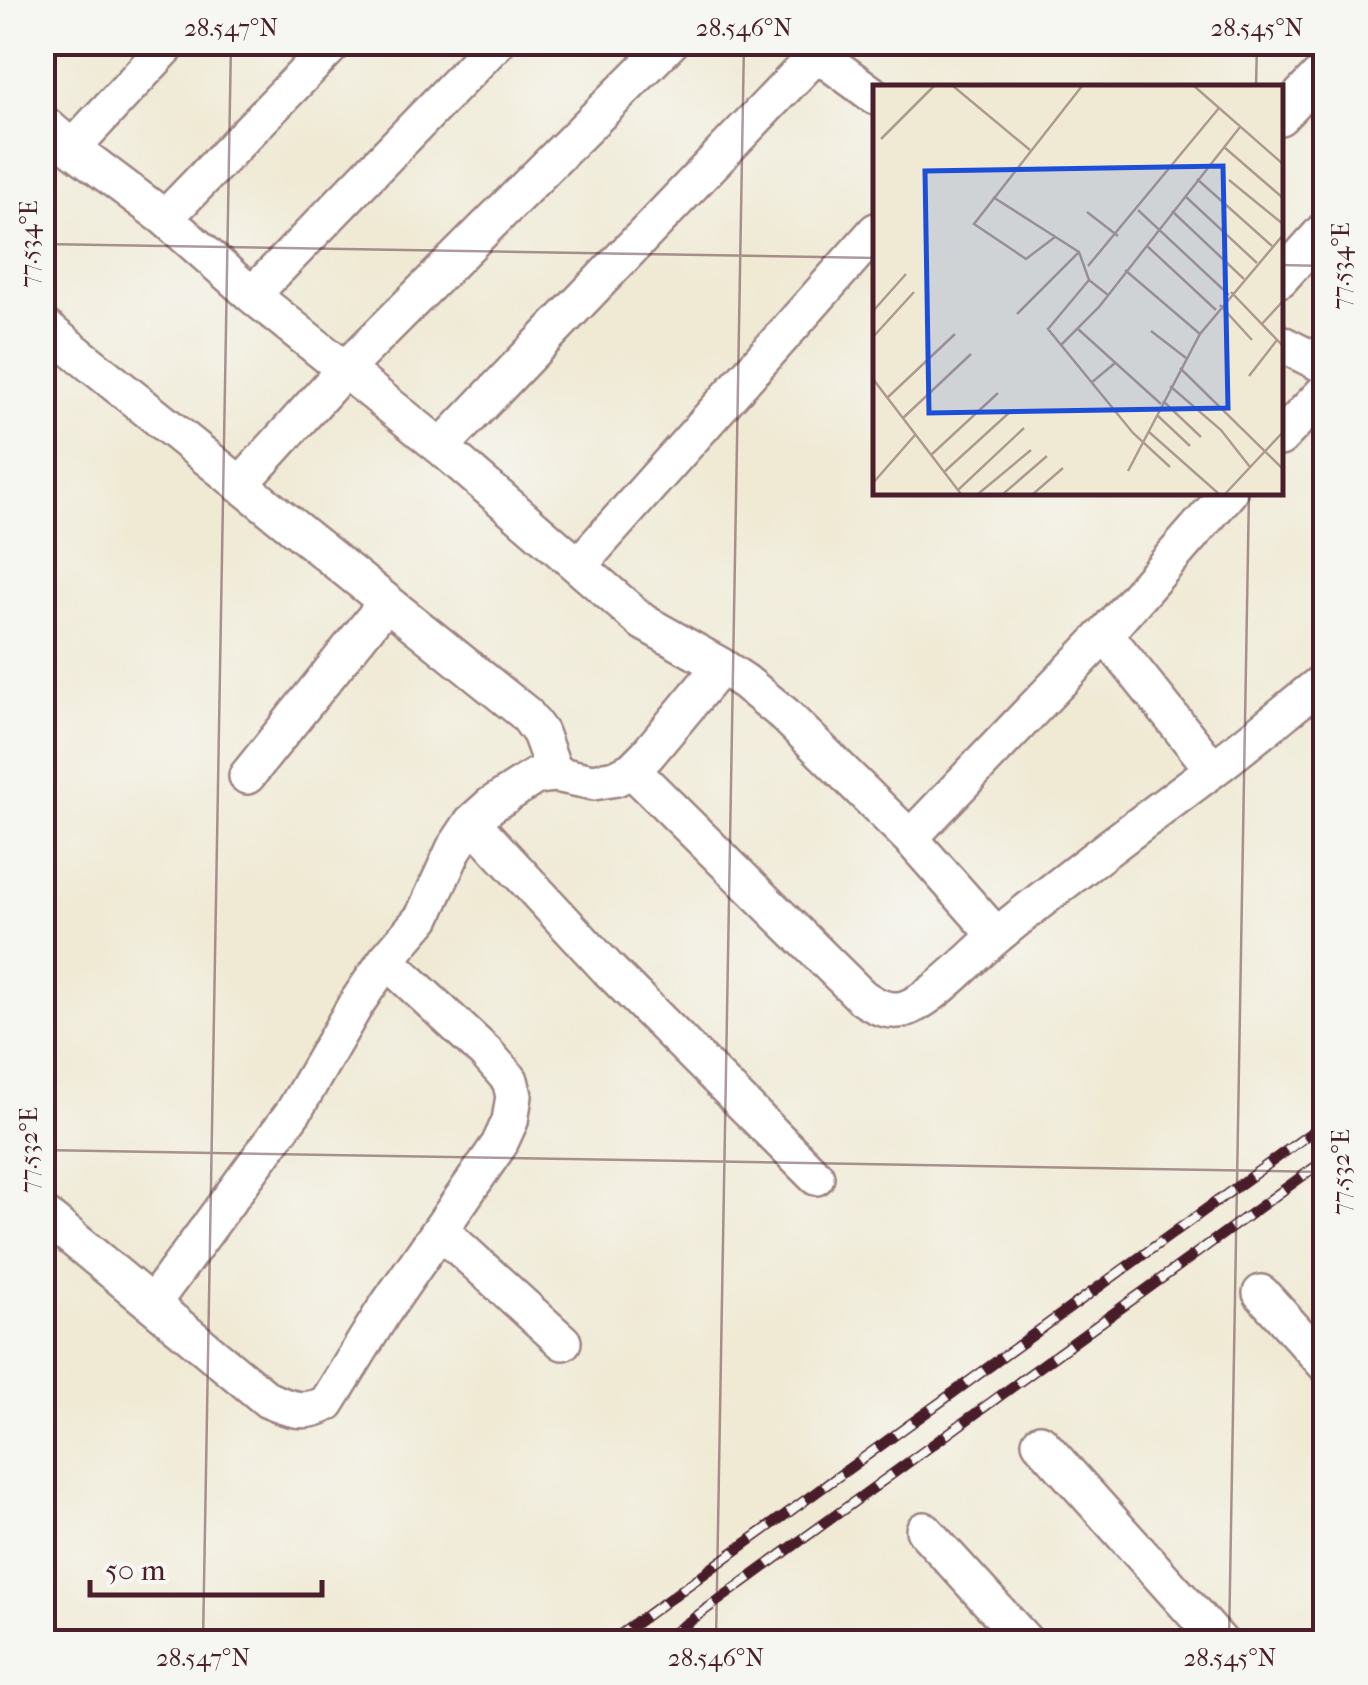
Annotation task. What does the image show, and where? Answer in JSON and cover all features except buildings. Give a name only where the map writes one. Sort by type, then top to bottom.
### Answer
[{"type":"street","points":[[72,148],[171,42]]},
{"type":"street","points":[[165,218],[335,42]]},
{"type":"street","points":[[252,295],[497,42]]},
{"type":"street","points":[[240,485],[345,370],[671,42]]},
{"type":"street","points":[[442,447],[809,49],[873,95]]},
{"type":"street","points":[[1283,115],[1326,70]]},
{"type":"street","points":[[42,122],[165,218],[252,295],[442,447],[642,622],[721,666],[784,714],[910,838],[996,936]]},
{"type":"street","points":[[1283,276],[1326,228]]},
{"type":"street","points":[[580,565],[873,234]]},
{"type":"street","points":[[42,325],[526,714],[540,732],[555,774]]},
{"type":"street","points":[[1283,345],[1324,370],[1283,433]]},
{"type":"street","points":[[910,838],[1105,634],[1226,495]]},
{"type":"street","points":[[247,776],[386,602]]},
{"type":"street","points":[[1105,634],[1213,769]]},
{"type":"street","points":[[152,1304],[294,1111],[386,960],[423,917],[454,849],[472,822],[490,805],[536,776],[555,774],[593,782],[632,770],[721,666]]},
{"type":"street","points":[[632,770],[862,998],[875,1007],[892,1010],[906,1008],[924,998],[1111,844],[1326,679]]},
{"type":"street","points":[[472,822],[608,970],[816,1178]]},
{"type":"street","points":[[42,1213],[268,1400],[302,1411],[315,1410],[327,1403],[383,1312],[498,1145],[510,1121],[514,1096],[510,1080],[486,1053],[386,960]]},
{"type":"street","points":[[440,1231],[563,1342]]},
{"type":"street","points":[[1260,1293],[1326,1365]]},
{"type":"street","points":[[1040,1442],[1220,1642]]},
{"type":"street","points":[[924,1530],[1026,1642]]},
{"type":"railway","points":[[610,1642],[1326,1122]]},
{"type":"railway","points":[[661,1642],[1326,1159]]}]
